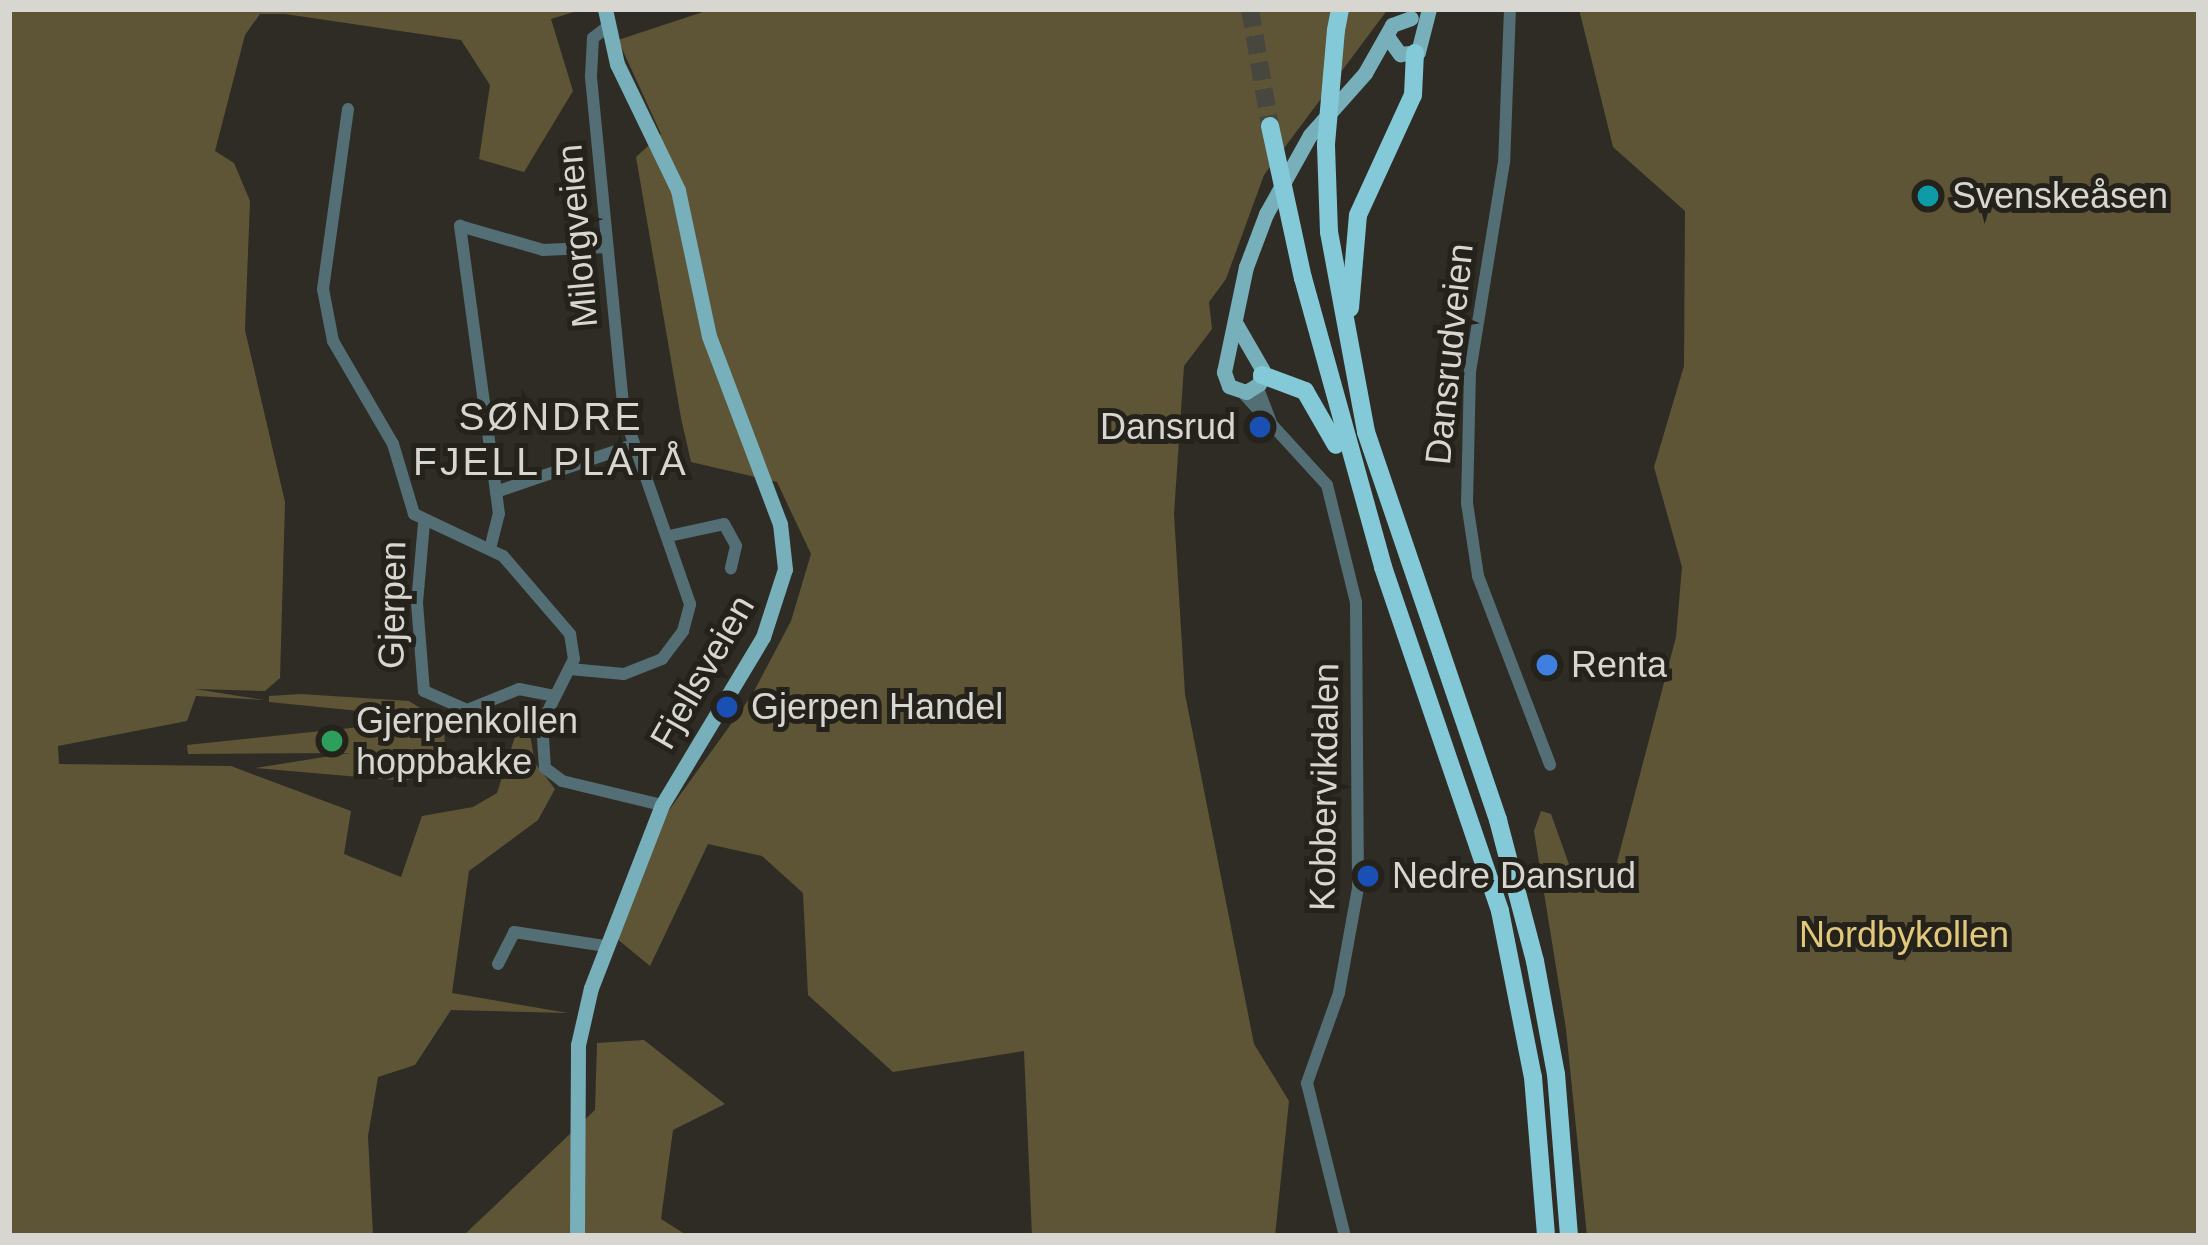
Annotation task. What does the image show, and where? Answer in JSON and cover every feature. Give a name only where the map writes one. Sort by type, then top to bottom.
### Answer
[{"type":"highway","points":[[1340,9],[1326,144],[1329,232],[1366,432],[1522,904],[1556,1074],[1570,1236]]},
{"type":"highway","points":[[1366,432],[1350,314],[1352,238],[1367,187],[1413,95],[1400,48]]},
{"type":"highway","points":[[1270,126],[1303,278],[1383,567]]},
{"type":"highway","points":[[1254,384],[1296,384],[1319,408],[1383,567],[1500,910],[1533,1077],[1546,1236]]},
{"type":"main road","name":"Fjellsveien","points":[[577,1236],[578,1045],[606,946],[662,805],[763,637],[783,588],[785,553],[718,368],[678,190],[606,28],[604,9]]},
{"type":"main road","points":[[1400,48],[1394,23],[1418,18],[1429,9]]},
{"type":"main road","points":[[1236,324],[1254,384],[1226,380],[1230,359],[1236,324],[1246,268],[1276,193],[1310,135],[1365,73],[1400,48],[1425,42],[1418,18]]},
{"type":"main road","points":[[1230,359],[1249,355]]},
{"type":"street","name":"Dansrudveien","points":[[1510,9],[1504,162],[1470,370],[1467,503],[1478,576],[1550,765]]},
{"type":"street","name":"Milorgveien","points":[[569,669],[625,674],[670,652],[690,604],[633,445],[607,247],[591,60],[593,38],[606,28]]},
{"type":"street","points":[[348,109],[325,317],[393,444],[424,523],[490,548],[566,626],[574,651],[539,739],[552,775],[662,805]]},
{"type":"street","points":[[490,548],[496,492],[460,226],[543,250],[607,247]]},
{"type":"street","name":"Kobbervikdalen","points":[[1254,384],[1271,424],[1327,485],[1356,602],[1358,888],[1339,993],[1306,1084],[1345,1236]]},
{"type":"street","points":[[496,492],[633,445]]},
{"type":"street","name":"Gjerpen","points":[[424,523],[417,616],[424,691],[467,710],[519,689],[554,696]]},
{"type":"street","points":[[669,536],[724,524],[736,545],[731,568]]},
{"type":"street","points":[[498,964],[514,932],[606,946]]},
{"type":"green space","points":[[9,9],[583,9],[551,19],[573,91],[524,172],[479,159],[490,85],[461,40],[285,14],[260,14],[245,35],[215,151],[234,163],[250,201],[245,330],[285,502],[280,678],[265,691],[195,689],[264,700],[196,696],[187,721],[58,746],[59,764],[231,766],[351,811],[344,854],[401,877],[422,816],[473,807],[497,793],[519,724],[530,735],[535,763],[555,789],[538,820],[469,871],[452,993],[568,1013],[451,1010],[415,1065],[378,1077],[368,1136],[373,1236],[9,1236]]},
{"type":"green space","points":[[712,9],[1388,9],[1264,175],[1226,279],[1209,302],[1212,329],[1184,366],[1174,514],[1185,694],[1254,1044],[1289,1101],[1275,1236],[1032,1236],[1024,1051],[893,1072],[808,995],[803,893],[762,856],[708,844],[650,966],[616,938],[667,813],[752,695],[791,621],[811,554],[777,482],[691,462],[681,418],[636,157],[661,134],[618,40]]},
{"type":"green space","name":"Nordbykollen","points":[[1579,9],[2199,9],[2199,1236],[1587,1236],[1566,1029],[1534,831],[1541,811],[1551,814],[1576,884],[1612,881],[1676,637],[1682,567],[1654,467],[1684,366],[1685,211],[1613,147]]},
{"type":"green space","name":"Gjerpenkollen hoppbakke","points":[[269,696],[409,701],[444,723],[445,749],[433,767],[406,781],[255,768],[350,753],[188,754],[187,745],[360,727],[359,711],[269,702]]},
{"type":"green space","points":[[644,1040],[725,1104],[673,1130],[661,1219],[688,1236],[463,1236],[595,1110],[597,1043]]},
{"type":"tunnel","points":[[1250,9],[1270,126]]},
{"type":"place","name":"Svenskeåsen","points":[[1928,196]]},
{"type":"place","name":"Dansrud","points":[[1260,427]]},
{"type":"place","name":"Renta","points":[[1547,665]]},
{"type":"place","name":"Gjerpen Handel","points":[[727,707]]},
{"type":"place","name":"Gjerpenkollen hoppbakke","points":[[332,741]]},
{"type":"place","name":"Nedre Dansrud","points":[[1368,876]]},
{"type":"district","name":"SØNDRE FJELL PLATÅ","points":[[551,440]]}]
